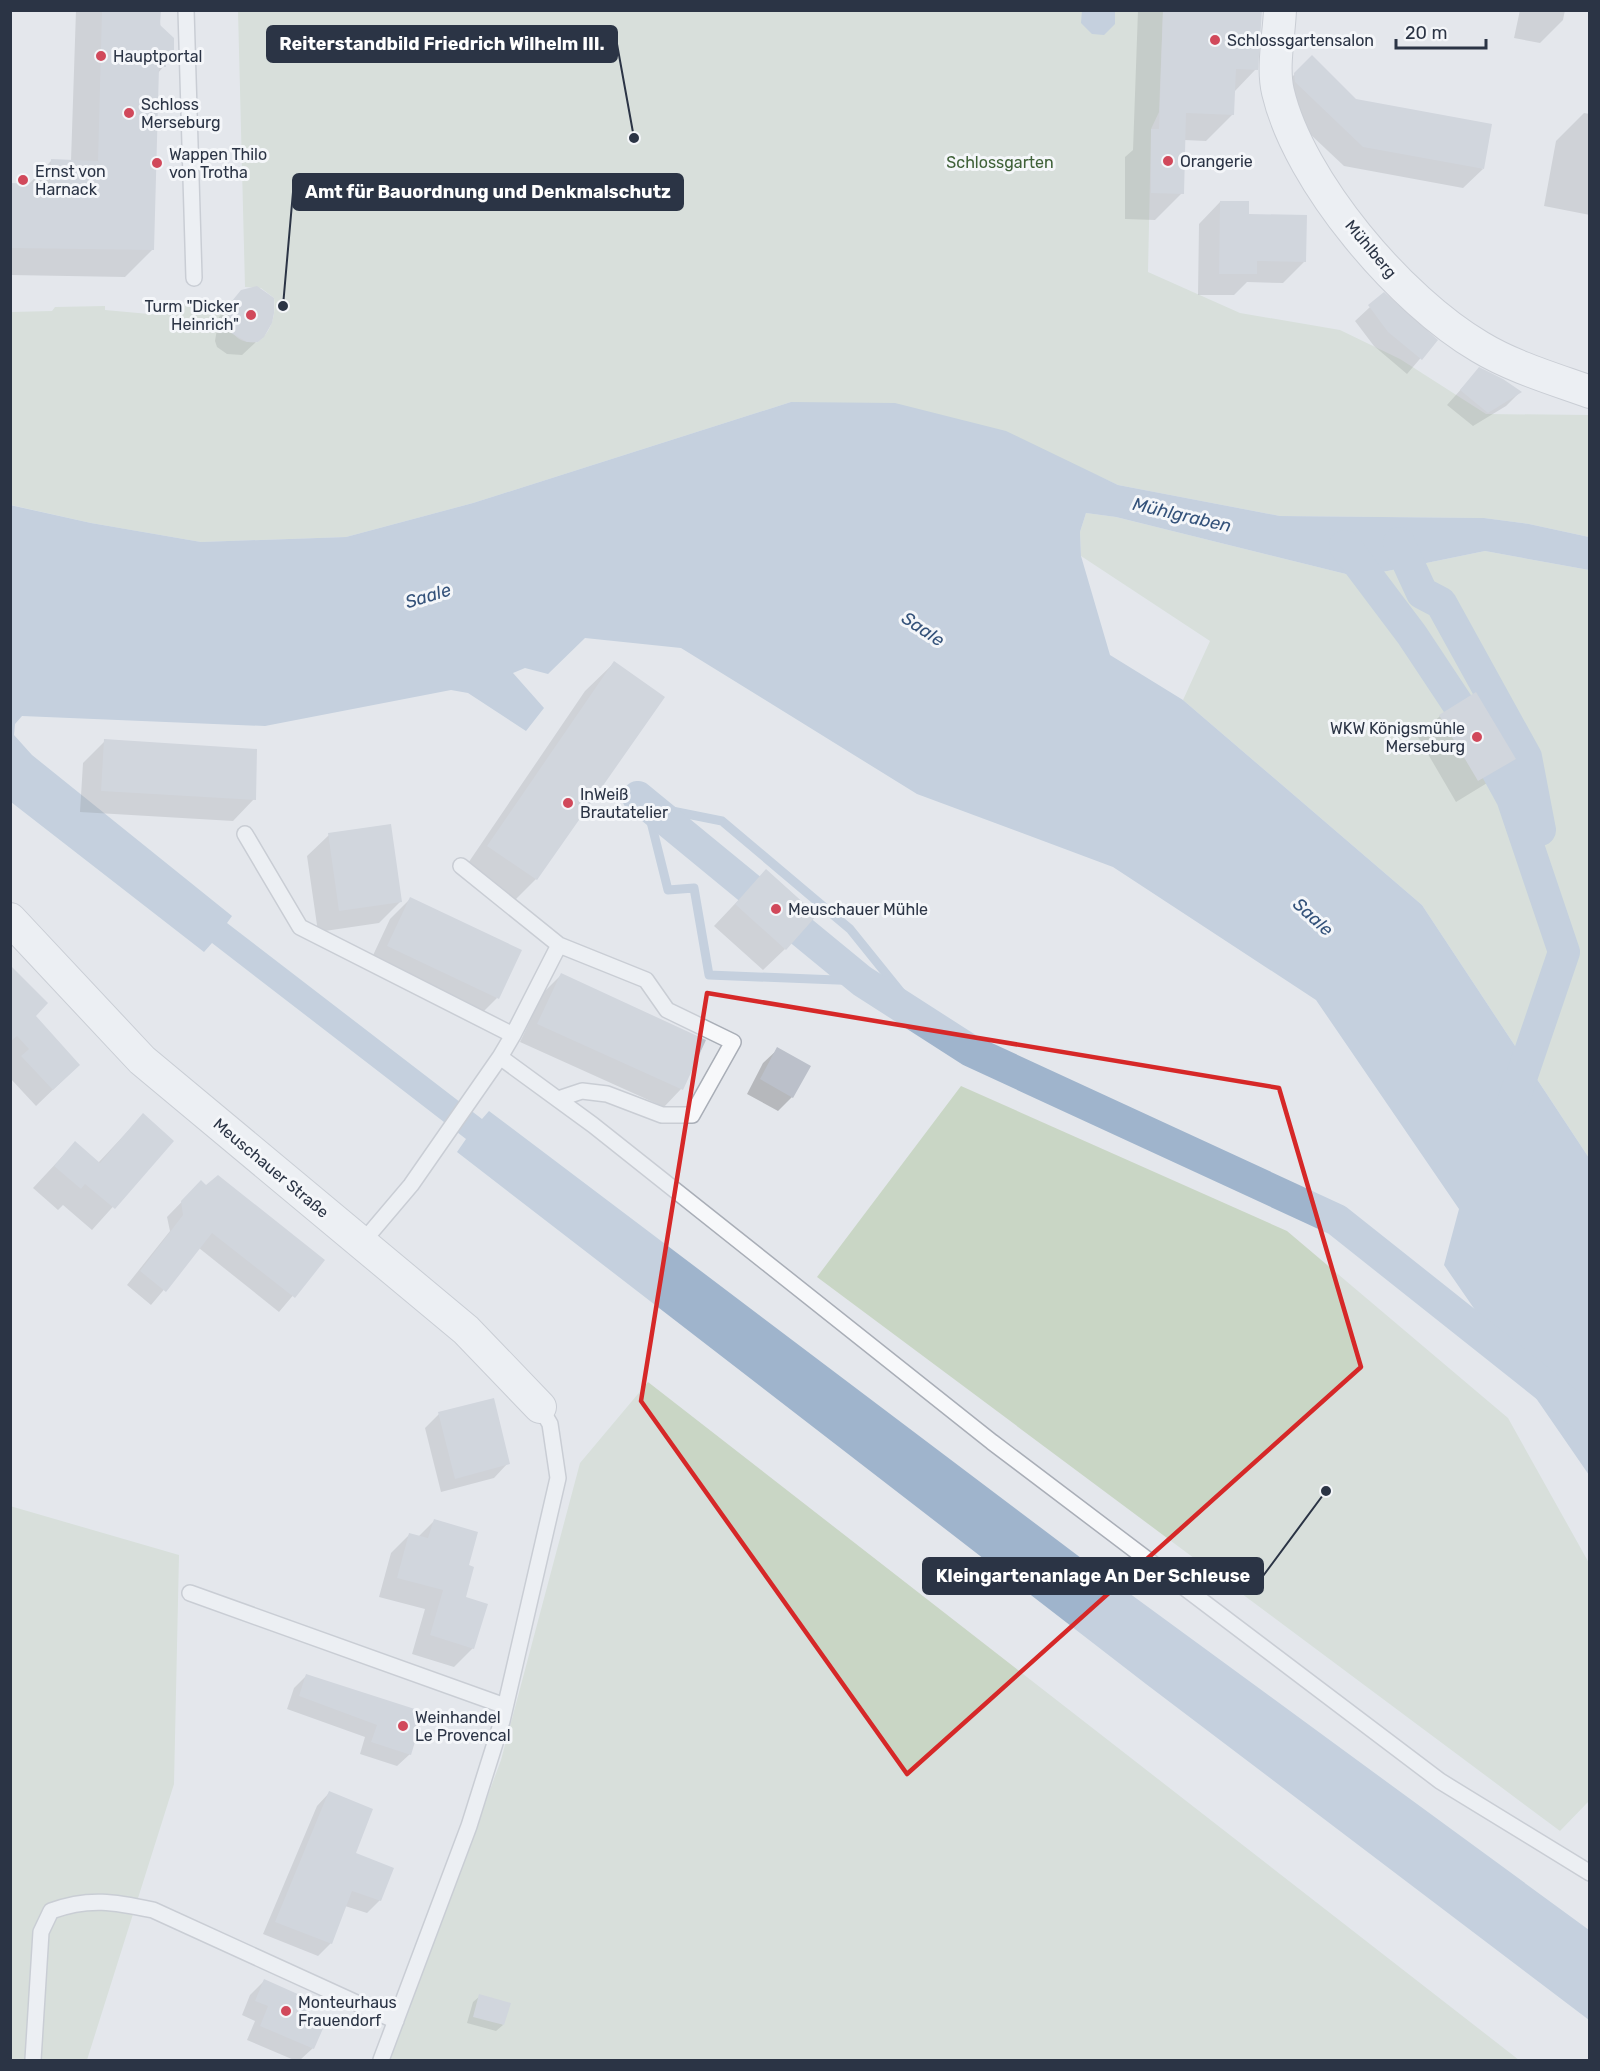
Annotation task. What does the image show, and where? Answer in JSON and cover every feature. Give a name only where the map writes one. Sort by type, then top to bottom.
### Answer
[{"type":"street","name":"Mühlberg","points":[[1280,10],[1277,90],[1291,135],[1320,186],[1381,264],[1426,310],[1481,348],[1590,392]]},
{"type":"street","name":"Meuschauer Straße","points":[[10,919],[142,1060],[466,1330],[540,1407]]},
{"type":"lane","points":[[186,10],[194,278]]},
{"type":"lane","points":[[245,834],[300,927],[513,1035]]},
{"type":"lane","points":[[461,866],[559,945],[646,980],[667,1010],[733,1042],[692,1115],[662,1115],[607,1094],[582,1091],[558,1099]]},
{"type":"lane","points":[[361,1244],[424,1167],[500,1058],[559,945]]},
{"type":"lane","points":[[500,1058],[558,1099],[992,1442],[1440,1781],[1590,1873]]},
{"type":"lane","points":[[381,2061],[469,1826],[505,1706],[558,1478],[550,1424],[540,1407]]},
{"type":"lane","points":[[190,1593],[505,1706]]},
{"type":"lane","points":[[33,2061],[41,1932],[51,1911],[76,1902],[112,1902],[153,1910],[396,2021]]},
{"type":"highlighted area","points":[[707,993],[1279,1088],[1361,1367],[907,1774],[641,1401]]},
{"type":"green space","name":"Schlossgarten","points":[[238,11],[1163,11],[1159,112],[1151,129],[1148,272],[1240,313],[1340,330],[1400,359],[1486,414],[1589,415],[1589,537],[1529,524],[1484,518],[1280,516],[1118,485],[1092,473],[791,402],[473,503],[346,537],[201,542],[91,523],[11,505],[11,312],[52,311],[55,307],[105,306],[105,310],[160,315],[161,306],[234,300],[230,308],[229,324],[235,336],[241,340],[258,342],[270,328],[274,316],[274,298],[261,288],[245,287]]},
{"type":"green space","points":[[1086,513],[1116,517],[1358,577],[1485,551],[1589,570],[1589,1158],[1422,905],[1183,700],[1210,641],[1081,556],[1080,532]]},
{"type":"green space","points":[[961,1086],[1287,1231],[1508,1418],[1589,1563],[1589,1801],[1560,1831],[817,1277]]},
{"type":"green space","points":[[648,1382],[1519,2060],[390,2060],[501,1760],[580,1463]]},
{"type":"green space","points":[[10,1506],[179,1555],[174,1784],[87,2060],[11,2060]]},
{"type":"water","points":[[1082,10],[1115,11],[1115,24],[1104,35],[1092,34],[1081,23]]},
{"type":"water","points":[[791,402],[895,403],[1006,431],[1118,485],[1280,516],[1484,518],[1529,524],[1589,537],[1589,570],[1485,551],[1358,577],[1116,517],[1086,513],[1080,532],[1081,556],[1110,655],[1183,700],[1422,905],[1589,1158],[1589,1475],[1444,1265],[1459,1209],[1316,1000],[1113,867],[917,794],[681,648],[585,638],[548,674],[525,668],[513,673],[544,708],[526,731],[468,693],[451,690],[265,726],[22,716],[15,724],[14,735],[32,755],[232,916],[227,923],[482,1119],[489,1111],[1077,1555],[1589,1930],[1589,2020],[1146,1684],[457,1152],[466,1139],[212,943],[204,952],[11,802],[10,505],[91,523],[201,542],[346,537],[473,503]]},
{"type":"building","name":"Schloss Merseburg","points":[[102,10],[161,10],[160,25],[174,38],[174,51],[166,59],[166,67],[159,67],[154,250],[10,248],[10,183],[50,184],[51,159],[98,161]]},
{"type":"building","name":"Schlossgartensalon","points":[[1163,10],[1262,10],[1258,70],[1236,69],[1234,115],[1186,113],[1184,194],[1151,193],[1151,129],[1159,129]]},
{"type":"building","points":[[1312,55],[1356,99],[1492,124],[1484,169],[1363,147],[1295,82],[1294,73]]},
{"type":"building","points":[[1220,201],[1249,201],[1249,214],[1307,215],[1306,262],[1257,261],[1257,274],[1219,274]]},
{"type":"building","name":"Turm \"Dicker Heinrich\"","points":[[257,286],[274,298],[274,313],[272,323],[264,337],[258,342],[247,342],[231,333],[228,317],[232,301],[241,290]]},
{"type":"building","points":[[1384,292],[1438,340],[1422,360],[1388,332],[1368,305]]},
{"type":"building","points":[[1479,367],[1522,392],[1488,413],[1460,390]]},
{"type":"building","points":[[614,661],[665,697],[537,880],[487,846]]},
{"type":"building","name":"WKW Königsmühle Merseburg","points":[[1476,692],[1516,759],[1478,781],[1439,715]]},
{"type":"building","points":[[104,739],[257,749],[256,800],[101,791]]},
{"type":"building","points":[[391,824],[402,902],[339,911],[328,833]]},
{"type":"building","name":"Meuschauer Mühle","points":[[766,869],[817,915],[786,950],[735,904]]},
{"type":"building","points":[[410,897],[522,950],[499,999],[387,946]]},
{"type":"building","points":[[10,965],[48,1003],[36,1016],[80,1065],[53,1090],[21,1056],[29,1049],[17,1036],[10,1042]]},
{"type":"building","points":[[561,973],[706,1040],[683,1090],[537,1024]]},
{"type":"building","points":[[777,1047],[811,1066],[793,1098],[760,1079]]},
{"type":"building","points":[[143,1113],[174,1141],[115,1209],[85,1184],[81,1189],[54,1166],[75,1141],[100,1163]]},
{"type":"building","points":[[218,1175],[325,1260],[295,1298],[212,1233],[166,1292],[140,1271],[183,1215],[181,1201],[201,1180],[206,1185]]},
{"type":"building","points":[[494,1398],[510,1464],[455,1479],[438,1412]]},
{"type":"building","points":[[434,1519],[478,1532],[469,1565],[474,1567],[466,1597],[488,1604],[474,1649],[430,1635],[443,1590],[397,1578],[409,1533],[428,1538]]},
{"type":"building","points":[[306,1674],[424,1712],[411,1755],[371,1742],[377,1725],[299,1696]]},
{"type":"building","points":[[329,1791],[373,1809],[356,1853],[394,1868],[381,1901],[352,1891],[332,1944],[275,1922]]},
{"type":"building","name":"Monteurhaus Frauendorf","points":[[264,1979],[311,2000],[305,2016],[325,2024],[314,2049],[260,2026],[268,2006],[255,2001]]},
{"type":"building","points":[[479,1994],[511,2003],[504,2025],[473,2017]]},
{"type":"waterway","points":[[1399,543],[1422,593],[1441,603],[1526,757],[1540,830]]},
{"type":"waterway","points":[[1345,546],[1412,635],[1473,727],[1512,798],[1564,952],[1513,1102]]},
{"type":"waterway","points":[[638,797],[862,981],[971,1051],[1337,1220],[1590,1421]]},
{"type":"waterway","points":[[862,981],[709,975],[694,888],[668,890],[647,806],[722,821],[850,929],[921,1017]]},
{"type":"place","name":"Schlossgartensalon","points":[[1215,40]]},
{"type":"place","name":"Hauptportal","points":[[101,56]]},
{"type":"place","name":"Schloss Merseburg","points":[[129,113]]},
{"type":"place","name":"Reiterstandbild Friedrich Wilhelm III.","points":[[634,138]]},
{"type":"place","name":"Orangerie","points":[[1168,161]]},
{"type":"place","name":"Wappen Thilo von Trotha","points":[[157,163]]},
{"type":"place","name":"Ernst von Harnack","points":[[23,180]]},
{"type":"place","name":"Amt für Bauordnung und Denkmalschutz","points":[[283,306]]},
{"type":"place","name":"Turm \"Dicker Heinrich\"","points":[[251,315]]},
{"type":"place","name":"WKW Königsmühle Merseburg","points":[[1477,737]]},
{"type":"place","name":"InWeiß Brautatelier","points":[[568,803]]},
{"type":"place","name":"Meuschauer Mühle","points":[[776,909]]},
{"type":"place","name":"Kleingartenanlage An Der Schleuse","points":[[1326,1491]]},
{"type":"place","name":"Weinhandel Le Provencal","points":[[403,1726]]},
{"type":"place","name":"Monteurhaus Frauendorf","points":[[286,2011]]},
{"type":"water label","name":"Mühlgraben","points":[[1182,515]]},
{"type":"water label","name":"Saale","points":[[428,596]]},
{"type":"water label","name":"Saale","points":[[923,629]]},
{"type":"water label","name":"Saale","points":[[1313,917]]}]
